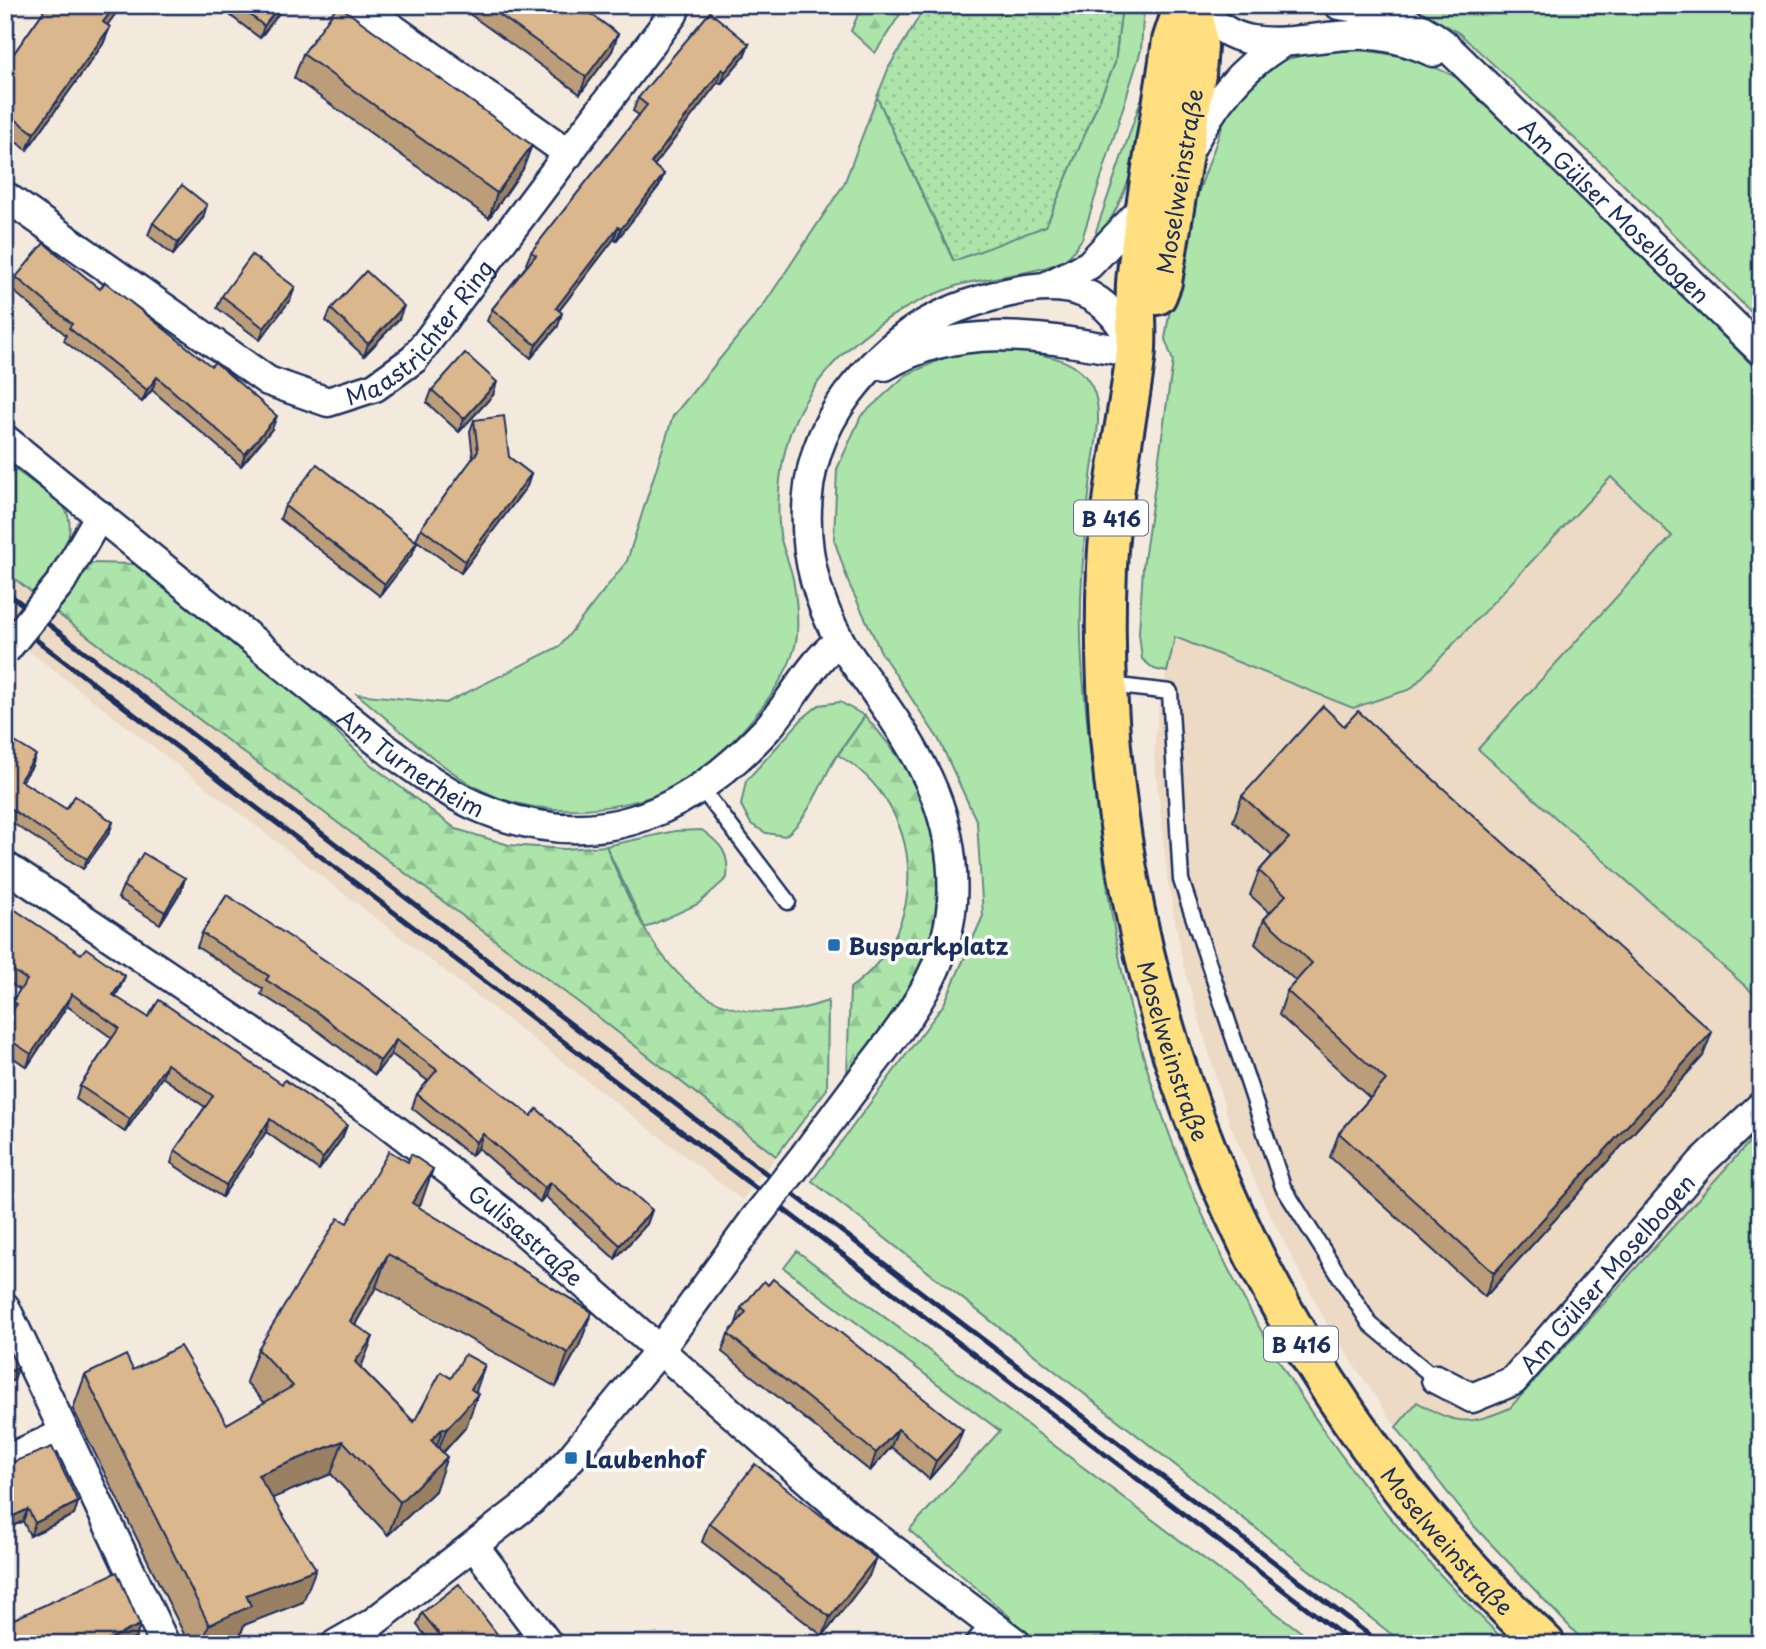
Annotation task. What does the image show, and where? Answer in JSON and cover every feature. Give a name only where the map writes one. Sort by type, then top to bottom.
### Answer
[{"type":"main road","name":"Moselweinstraße","points":[[1184,5],[1172,41],[1136,278],[1136,353],[1111,516],[1107,566],[1108,726],[1120,824],[1142,942],[1165,1034],[1222,1192],[1285,1317],[1350,1421],[1445,1541],[1545,1644]]},
{"type":"main road","name":"Moselweinstraße","points":[[1136,353],[1162,282],[1181,167],[1198,46],[1192,5]]},
{"type":"street","points":[[360,5],[569,153]]},
{"type":"street","name":"Maastrichter Ring","points":[[5,196],[268,381],[328,402],[375,387],[414,359],[673,14],[676,5]]},
{"type":"street","name":"Am Gülser Moselbogen","points":[[1199,5],[1231,35],[1251,42],[1282,43],[1321,36],[1371,35],[1420,46],[1471,68]]},
{"type":"street","name":"Am Gülser Moselbogen","points":[[1339,5],[1374,10],[1426,30],[1471,68],[1761,351]]},
{"type":"street","name":"Am Gülser Moselbogen","points":[[1181,167],[1203,124],[1234,81],[1257,60],[1282,43]]},
{"type":"street","points":[[1045,287],[1089,264],[1147,204]]},
{"type":"street","points":[[336,1644],[377,1634],[531,1501],[571,1458],[659,1351],[926,992],[943,949],[952,901],[949,834],[925,770],[904,733],[840,641],[811,569],[806,516],[808,487],[822,439],[851,390],[891,346],[933,316],[988,298],[1045,287],[1079,290],[1098,299],[1121,322],[1136,353]]},
{"type":"street","points":[[851,390],[908,353],[940,342],[977,336],[1009,334],[1136,353]]},
{"type":"street","name":"Am Turnerheim","points":[[5,439],[363,731],[426,777],[473,805],[528,822],[560,827],[589,827],[640,819],[666,810],[702,789],[765,731],[800,689],[825,650],[840,641]]},
{"type":"street","points":[[5,652],[61,582],[100,515]]},
{"type":"street","name":"Gulisastraße","points":[[5,866],[379,1117],[501,1211],[850,1517],[1017,1644]]},
{"type":"street","name":"Am Gülser Moselbogen","points":[[1436,1379],[1472,1398],[1513,1381],[1701,1163],[1761,1106]]},
{"type":"street","points":[[5,1307],[44,1374],[65,1433],[166,1644]]},
{"type":"street","points":[[5,1460],[65,1433]]},
{"type":"street","points":[[475,1547],[548,1644]]},
{"type":"lane","points":[[1107,685],[1170,692],[1181,880],[1283,1187],[1370,1324],[1436,1379]]},
{"type":"lane","points":[[702,789],[788,902]]},
{"type":"lane","points":[[971,1644],[990,1623]]},
{"type":"shaded area","points":[[1611,477],[1672,536],[1479,749],[1761,1000],[1761,1129],[1510,1408],[1480,1421],[1446,1419],[1417,1402],[1396,1427],[1328,1326],[1270,1215],[1230,1125],[1184,968],[1168,883],[1154,755],[1158,710],[1174,637],[1353,708],[1411,689]]},
{"type":"shaded area","points":[[5,571],[34,594],[5,630]]},
{"type":"shaded area","points":[[54,611],[602,1020],[776,1156],[742,1200],[25,648]]},
{"type":"green space","points":[[862,5],[906,5],[875,53],[851,31]]},
{"type":"green space","points":[[926,5],[1122,5],[1115,63],[1046,226],[954,261],[877,97],[889,67]]},
{"type":"green space","points":[[1122,5],[1144,5],[1141,50],[1082,239],[1072,253],[1048,267],[959,285],[892,316],[871,330],[834,363],[818,382],[796,417],[785,450],[779,502],[780,535],[792,573],[796,599],[797,635],[794,649],[782,678],[763,706],[711,763],[686,781],[640,800],[586,809],[531,806],[506,800],[468,782],[435,759],[357,694],[446,703],[560,646],[627,561],[673,416],[763,306],[844,184],[877,97],[953,260],[1046,226],[1115,63]]},
{"type":"green space","points":[[1410,5],[1759,5],[1761,322],[1609,170],[1459,33]]},
{"type":"green space","points":[[1347,49],[1414,60],[1476,88],[1761,374],[1761,1000],[1478,749],[1672,536],[1611,477],[1411,689],[1353,708],[1175,637],[1167,672],[1154,669],[1142,659],[1139,633],[1143,567],[1173,361],[1165,339],[1182,238],[1230,104],[1276,62],[1311,53]]},
{"type":"green space","points":[[1150,74],[1148,121],[1137,157],[1114,213],[1097,239],[1096,231]]},
{"type":"green space","points":[[1003,349],[1066,362],[1086,377],[1096,399],[1097,432],[1081,592],[1086,715],[1103,857],[1121,967],[1134,1022],[1173,1144],[1228,1268],[1294,1385],[1330,1439],[1418,1550],[1508,1644],[1404,1644],[812,1181],[944,1004],[983,916],[977,822],[939,740],[882,654],[849,584],[834,539],[837,469],[861,416],[906,375],[953,354]]},
{"type":"green space","points":[[5,462],[62,504],[68,515],[70,527],[64,551],[34,594],[5,571]]},
{"type":"green space","points":[[92,563],[136,564],[291,688],[370,764],[456,829],[509,845],[565,849],[606,846],[640,920],[660,952],[684,979],[712,999],[744,1011],[783,1012],[828,1001],[827,1089],[776,1156],[602,1020],[54,611]]},
{"type":"green space","points":[[840,702],[865,716],[833,762],[800,821],[785,836],[766,833],[751,824],[741,805],[746,781],[802,719],[819,705]]},
{"type":"green space","points":[[865,716],[903,764],[927,805],[940,852],[941,891],[937,929],[927,962],[890,1021],[847,1077],[850,988],[877,963],[896,934],[906,902],[908,868],[902,835],[888,804],[867,777],[838,755]]},
{"type":"green space","points":[[702,830],[723,850],[728,869],[727,878],[698,904],[645,928],[606,846],[675,831]]},
{"type":"green space","points":[[1761,1129],[1761,1644],[1586,1644],[1474,1526],[1396,1427],[1417,1402],[1452,1419],[1462,1420],[1483,1418],[1510,1408]]},
{"type":"green space","points":[[797,1251],[1317,1644],[987,1644],[1010,1617],[909,1530],[1000,1431],[784,1268]]},
{"type":"building","points":[[48,5],[116,5],[103,22],[110,27],[34,133],[5,112],[5,66]]},
{"type":"building","points":[[238,5],[280,5],[264,26]]},
{"type":"building","points":[[338,5],[532,145],[497,193],[303,54]]},
{"type":"building","points":[[486,5],[579,5],[618,34],[586,77]]},
{"type":"building","points":[[710,12],[749,44],[725,72],[722,69],[651,163],[664,174],[621,229],[618,227],[556,308],[562,313],[536,345],[492,309],[536,255],[531,252],[647,105],[638,98]]},
{"type":"building","points":[[182,185],[207,205],[178,243],[153,223]]},
{"type":"building","points":[[44,243],[100,289],[105,282],[211,366],[215,362],[277,416],[245,454],[157,377],[147,390],[69,328],[72,324],[16,277]]},
{"type":"building","points":[[252,255],[295,287],[264,328],[222,296]]},
{"type":"building","points":[[366,271],[404,306],[368,344],[331,309]]},
{"type":"building","points":[[465,353],[497,382],[464,419],[432,390]]},
{"type":"building","points":[[504,416],[509,457],[531,474],[465,561],[421,528],[478,451],[474,420]]},
{"type":"building","points":[[317,464],[417,542],[385,584],[285,506]]},
{"type":"building","points":[[1323,706],[1344,726],[1358,711],[1712,1032],[1494,1273],[1339,1133],[1386,1080],[1287,991],[1312,963],[1264,919],[1286,895],[1259,871],[1289,838],[1242,796]]},
{"type":"building","points":[[5,736],[36,755],[20,780],[66,809],[75,796],[113,822],[87,859],[5,805]]},
{"type":"building","points":[[143,853],[185,878],[165,912],[123,886]]},
{"type":"building","points":[[227,895],[362,985],[531,1116],[537,1109],[652,1210],[620,1245],[550,1182],[545,1188],[483,1134],[476,1142],[417,1094],[437,1070],[396,1040],[380,1061],[318,1013],[266,980],[269,976],[202,933]]},
{"type":"building","points":[[5,903],[81,954],[86,948],[125,976],[113,995],[148,1017],[159,1000],[282,1084],[285,1080],[347,1125],[323,1158],[270,1119],[226,1185],[175,1150],[213,1096],[167,1064],[130,1119],[80,1086],[119,1028],[72,994],[31,1054],[5,1037],[5,1021],[17,1004],[12,1001],[27,980],[5,965]]},
{"type":"building","points":[[389,1151],[408,1162],[411,1154],[433,1169],[412,1203],[592,1312],[568,1353],[388,1254],[350,1321],[373,1337],[355,1362],[414,1422],[441,1372],[451,1378],[465,1354],[485,1365],[471,1389],[478,1394],[446,1430],[443,1428],[431,1440],[447,1457],[400,1502],[343,1441],[258,1475],[316,1569],[246,1595],[251,1606],[209,1625],[85,1375],[126,1355],[133,1370],[180,1346],[227,1424],[293,1386],[258,1349],[338,1218],[347,1223]]},
{"type":"building","points":[[773,1279],[963,1430],[936,1461],[898,1429],[876,1453],[728,1334],[746,1312],[741,1308],[764,1281],[768,1285]]},
{"type":"building","points":[[5,1343],[18,1368],[5,1373]]},
{"type":"building","points":[[52,1447],[78,1502],[35,1523],[28,1509],[5,1520],[5,1462],[8,1464]]},
{"type":"building","points":[[755,1464],[876,1558],[830,1617],[709,1523]]},
{"type":"building","points":[[117,1572],[140,1625],[99,1644],[5,1644],[5,1623]]},
{"type":"building","points":[[459,1584],[504,1643],[518,1633],[526,1644],[447,1644],[422,1613]]},
{"type":"railway","points":[[5,591],[1381,1644]]},
{"type":"railway","points":[[5,616],[1354,1644]]},
{"type":"place","name":"Busparkplatz","points":[[834,945]]},
{"type":"place","name":"Laubenhof","points":[[571,1458]]}]
